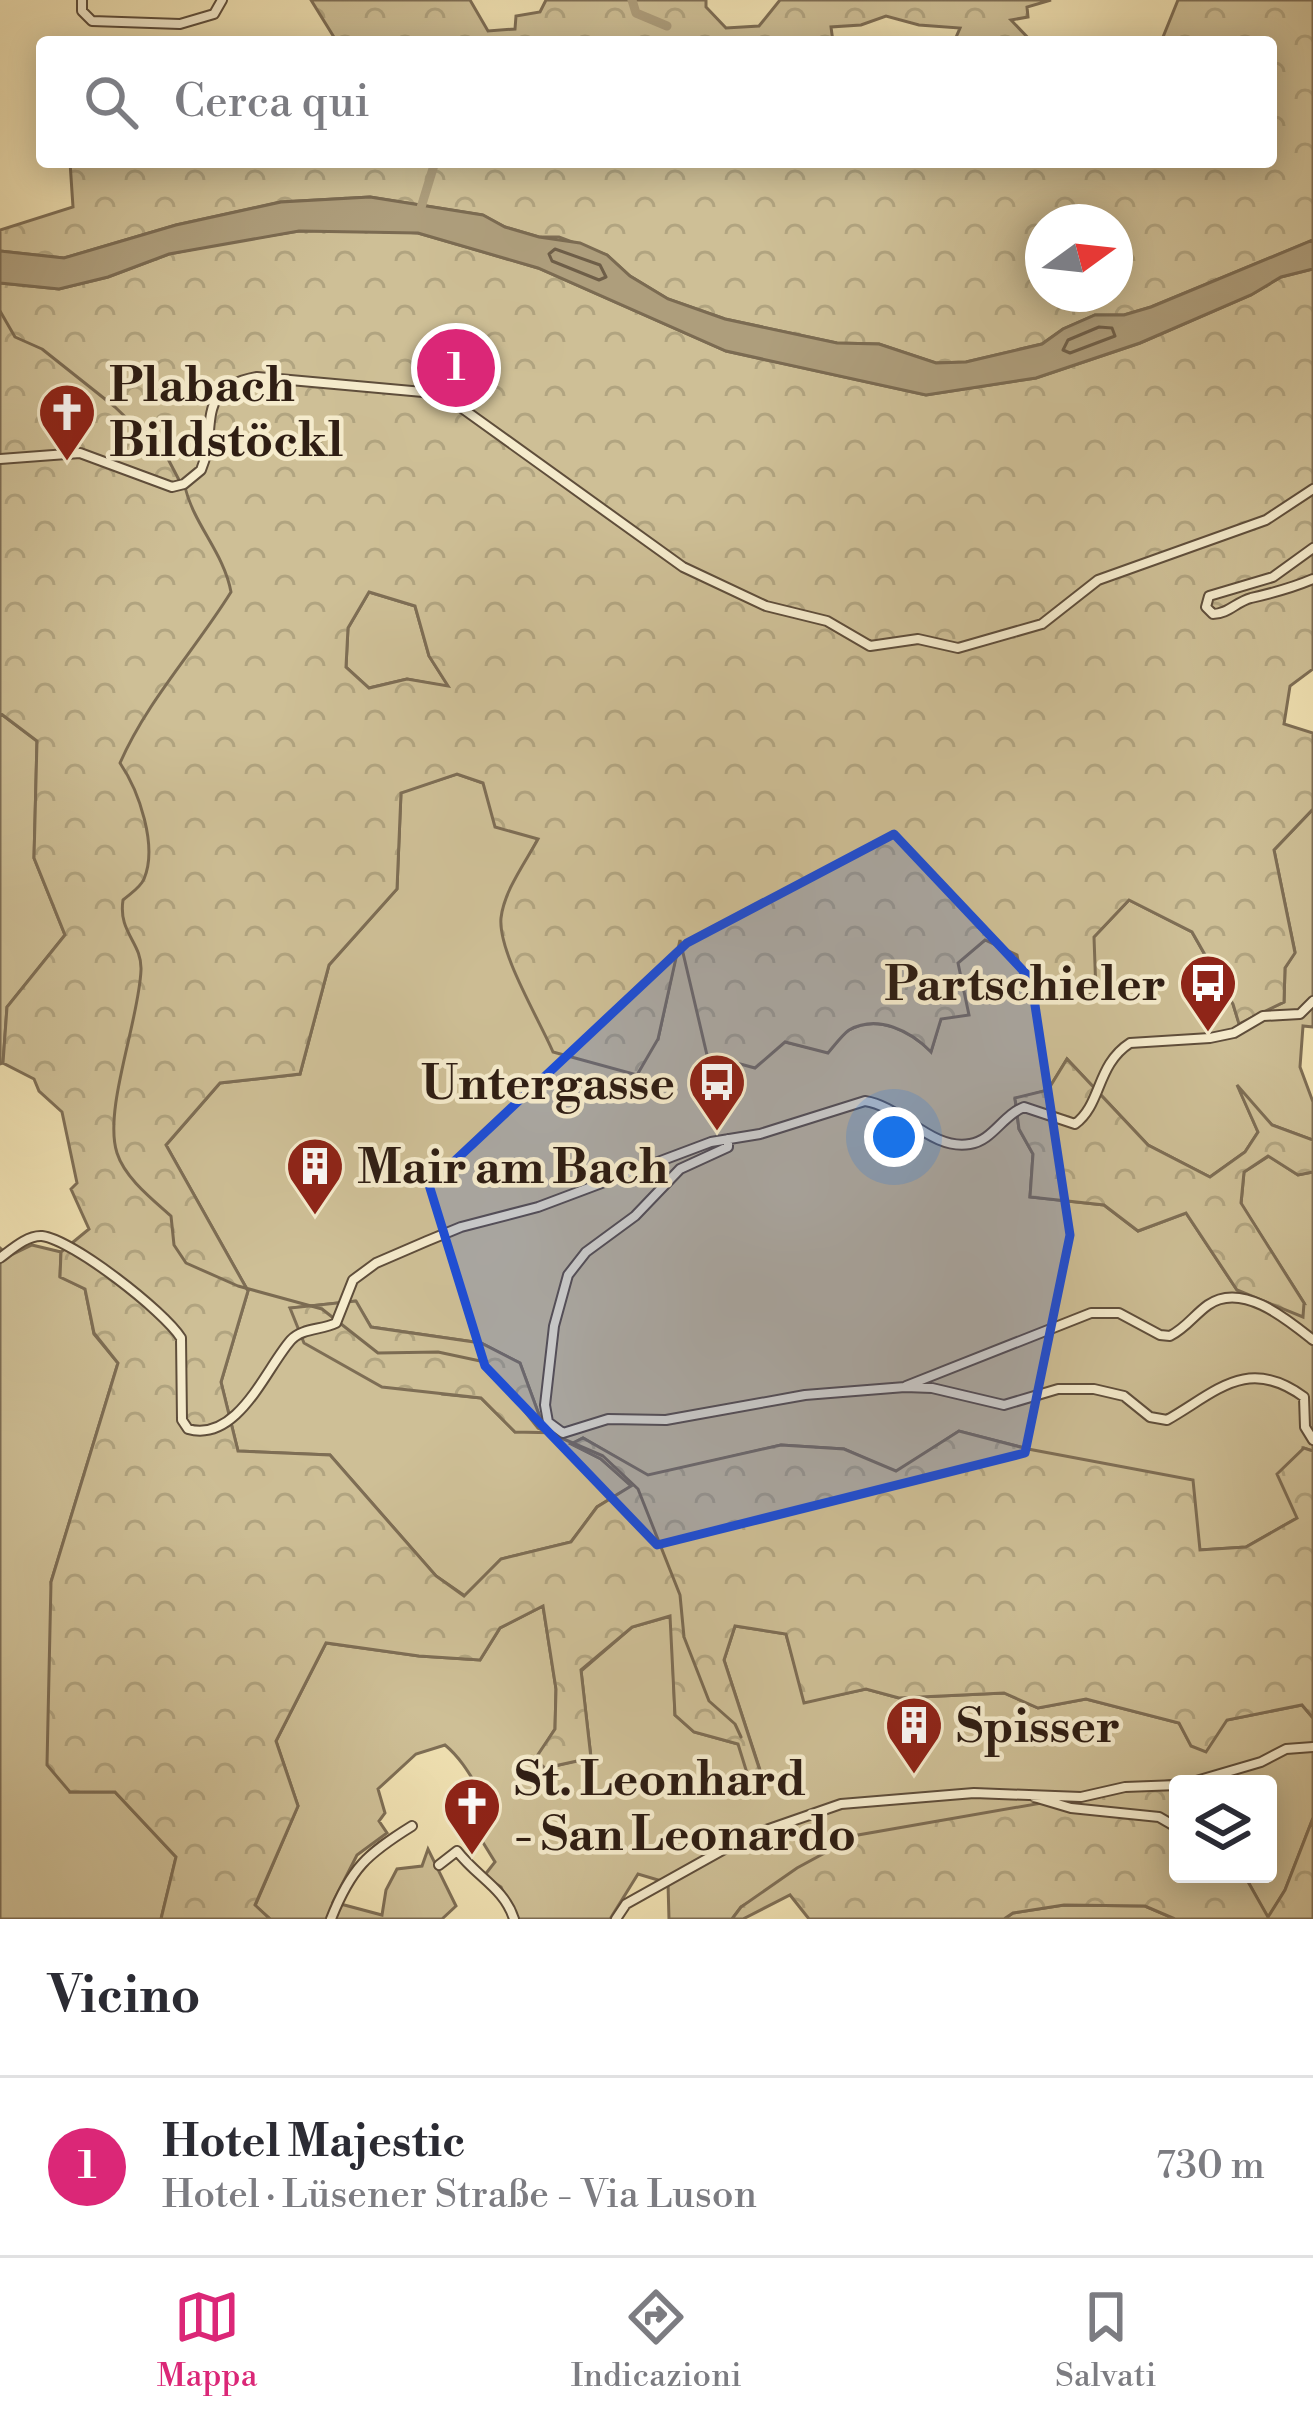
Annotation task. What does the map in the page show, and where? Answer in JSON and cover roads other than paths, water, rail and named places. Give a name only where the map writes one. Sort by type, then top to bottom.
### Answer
[{"type":"street","points":[[82,0],[84,16],[92,21],[180,24],[214,14],[222,0]]},
{"type":"street","points":[[0,459],[80,453],[172,487],[201,470],[209,412],[216,398],[241,381],[257,377],[427,392],[459,406],[683,567],[766,606],[827,621],[862,644],[878,647],[918,639],[967,646],[1042,624],[1098,580],[1267,520],[1313,489]]},
{"type":"street","points":[[1313,548],[1273,577],[1209,596],[1206,607],[1213,614],[1223,614],[1244,601],[1313,579]]},
{"type":"street","points":[[0,1258],[39,1236],[61,1244],[107,1271],[175,1329],[183,1348],[182,1420],[188,1429],[197,1431],[218,1426],[256,1394],[296,1336],[336,1323],[353,1280],[376,1263],[461,1227],[538,1207],[728,1138],[760,1134],[865,1101],[938,1138],[960,1144],[983,1139],[1024,1107],[1075,1124],[1086,1115],[1108,1064],[1130,1043],[1227,1035],[1263,1016],[1300,1014],[1313,1001]]},
{"type":"street","points":[[728,1138],[728,1147],[680,1169],[635,1216],[586,1252],[568,1275],[554,1326],[545,1405],[548,1422],[563,1433],[608,1419],[666,1420],[805,1395],[905,1387],[932,1388],[1004,1405],[1058,1390],[1094,1389],[1124,1396],[1159,1420],[1174,1417],[1223,1384],[1249,1378],[1268,1379],[1304,1396],[1305,1427],[1313,1440]]},
{"type":"street","points":[[905,1387],[1091,1313],[1119,1313],[1170,1336],[1210,1304],[1237,1299],[1286,1318],[1313,1340]]},
{"type":"street","points":[[1217,1775],[1262,1762],[1286,1749],[1313,1748]]},
{"type":"street","points":[[616,1919],[626,1904],[728,1845],[825,1808],[929,1795],[1082,1798],[1125,1787],[1169,1785]]},
{"type":"street","points":[[1026,1795],[1071,1808],[1160,1817],[1169,1822]]},
{"type":"street","points":[[331,1919],[370,1852],[412,1826]]},
{"type":"street","points":[[439,1865],[457,1851],[479,1879],[503,1895],[514,1919]]},
{"type":"water","points":[[370,197],[483,215],[539,237],[580,243],[607,255],[668,299],[725,319],[837,343],[879,344],[936,363],[966,362],[1042,344],[1095,315],[1124,315],[1151,307],[1313,240],[1313,269],[1281,277],[1140,343],[1036,378],[926,395],[726,351],[538,268],[418,233],[299,231],[169,254],[59,289],[0,283],[0,251],[64,258],[176,225],[281,202]]},
{"type":"waterway","points":[[632,0],[636,13],[667,26]]},
{"type":"waterway","points":[[419,214],[433,168]]},
{"type":"waterway","points":[[0,311],[15,337],[42,349],[115,407],[167,457],[179,480]]},
{"type":"waterway","points":[[185,487],[231,592],[157,697],[120,763],[140,803],[149,851],[144,879],[123,900],[122,911],[141,970],[115,1113],[114,1135],[121,1162],[140,1188],[171,1216],[174,1245],[186,1263],[238,1286],[322,1309],[378,1353],[438,1352],[485,1362],[538,1428],[603,1456],[638,1489],[680,1595],[684,1637],[709,1701],[735,1724],[741,1737]]},
{"type":"place","name":"Hotel Majestic","points":[[456,368]]},
{"type":"place","name":"Plabach Bildstöckl","points":[[67,463]]},
{"type":"place","name":"Partschieler","points":[[1208,1034]]},
{"type":"place","name":"Untergasse","points":[[717,1133]]},
{"type":"place","name":"Mair am Bach","points":[[315,1217]]},
{"type":"place","name":"Spisser","points":[[914,1776]]},
{"type":"place","name":"St. Leonhard - San Leonardo","points":[[472,1857]]}]
